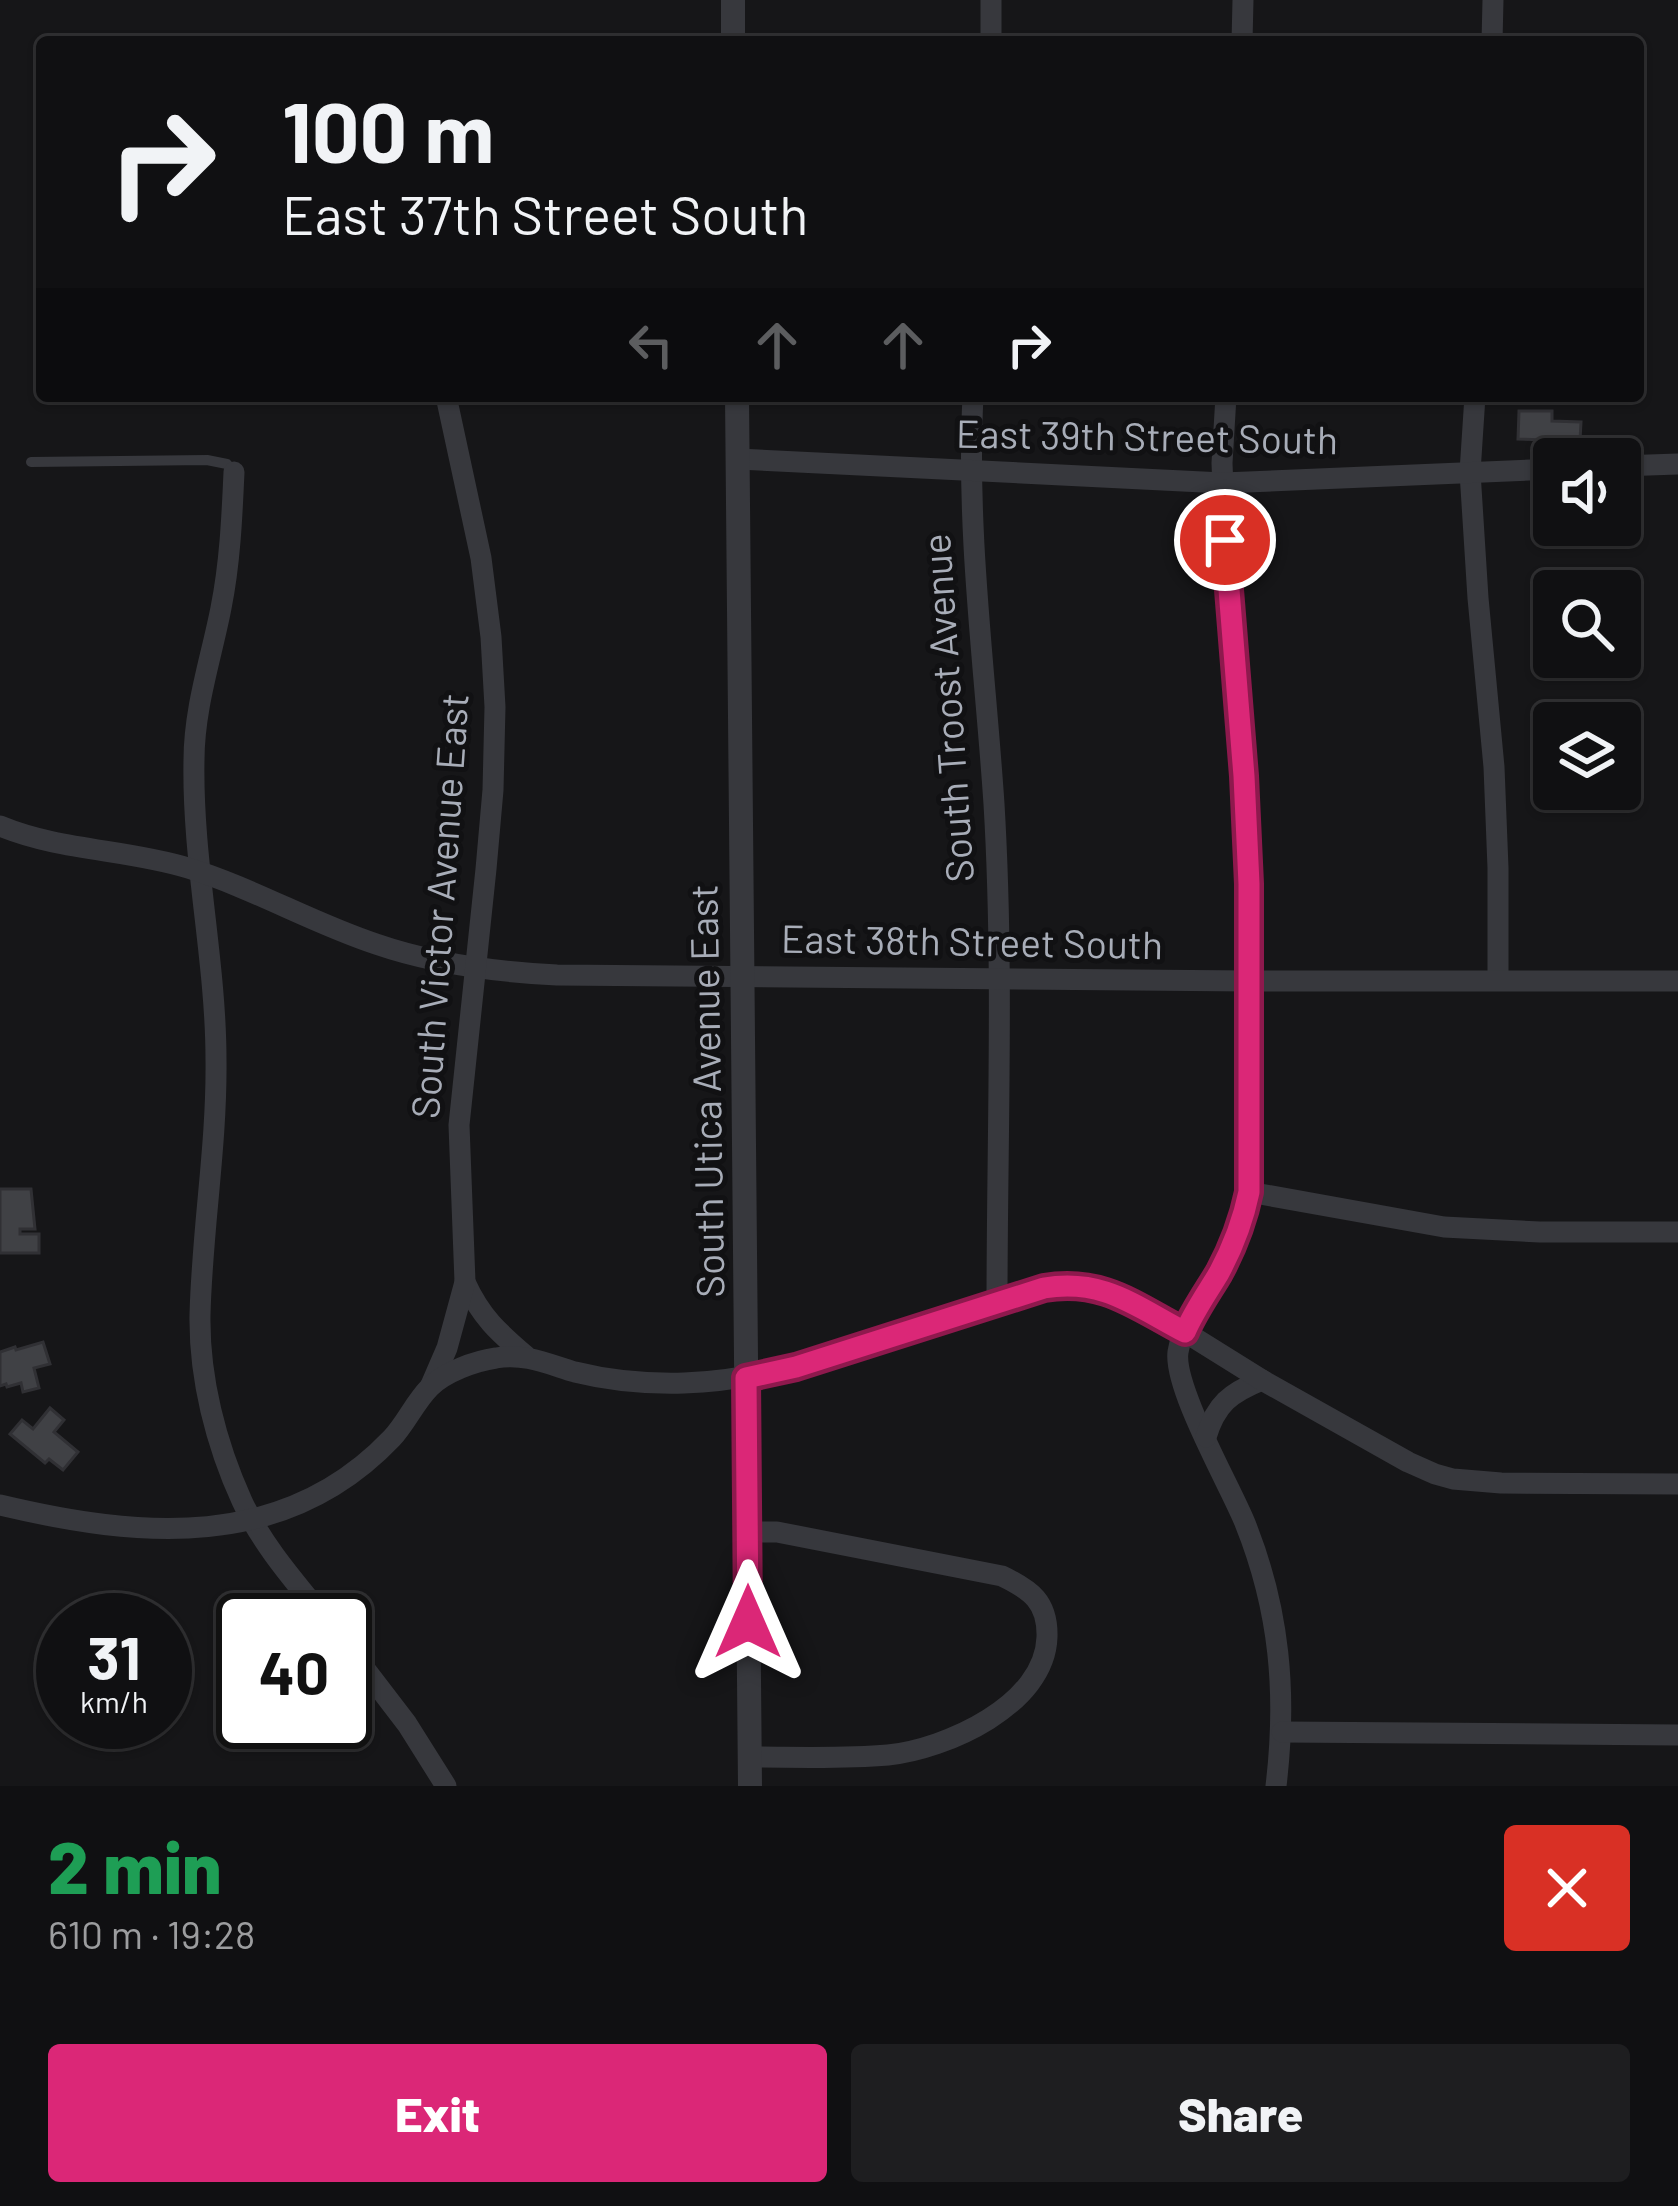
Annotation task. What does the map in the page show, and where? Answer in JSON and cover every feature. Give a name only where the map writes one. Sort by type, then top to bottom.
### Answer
[{"type":"street","points":[[733,0],[733,36]]},
{"type":"street","points":[[991,0],[991,36]]},
{"type":"street","points":[[1242,36],[1243,0]]},
{"type":"street","points":[[1492,36],[1493,0]]},
{"type":"street","name":"South Victor Avenue East","points":[[0,1505],[125,1528],[194,1529],[253,1521],[311,1498],[352,1473],[393,1437],[431,1385],[448,1348],[465,1282],[459,1125],[491,810],[495,707],[481,559],[447,402]]},
{"type":"street","name":"South Utica Avenue East","points":[[737,402],[750,1786]]},
{"type":"street","name":"South Troost Avenue","points":[[974,402],[976,609],[994,809],[997,1304]]},
{"type":"street","points":[[1226,402],[1223,483],[1244,776],[1249,1192],[1243,1222],[1193,1313],[1178,1354],[1183,1384],[1244,1521],[1268,1596],[1280,1672],[1282,1732],[1276,1786]]},
{"type":"street","points":[[1475,402],[1470,472],[1494,767],[1498,980]]},
{"type":"street","name":"East 39th Street South","points":[[738,459],[1223,483],[1533,470]]},
{"type":"street","points":[[1641,465],[1678,464]]},
{"type":"street","points":[[234,472],[226,575],[196,726],[194,791],[217,1057],[200,1319],[202,1354],[214,1422],[243,1503],[304,1593]]},
{"type":"street","name":"East 38th Street South","points":[[1,828],[54,844],[181,866],[238,884],[376,944],[474,968],[557,975],[1678,981]]},
{"type":"street","points":[[1249,1192],[1444,1227],[1678,1232]]},
{"type":"street","points":[[465,1282],[494,1329],[526,1357]]},
{"type":"street","points":[[431,1385],[494,1358],[526,1357],[638,1384],[746,1378],[796,1367],[1044,1288],[1082,1285],[1119,1296],[1408,1462],[1453,1479],[1678,1484]]},
{"type":"street","points":[[1206,1437],[1212,1418],[1226,1400],[1262,1380]]},
{"type":"street","points":[[747,1532],[777,1532],[1002,1576],[1029,1589],[1047,1625],[1047,1646],[1037,1674],[1008,1705],[964,1733],[889,1755],[750,1757]]},
{"type":"street","points":[[372,1678],[446,1786]]},
{"type":"street","points":[[1282,1732],[1678,1736]]},
{"type":"lane","points":[[31,462],[208,460],[226,464],[234,472]]},
{"type":"building","points":[[1519,411],[1552,411],[1552,421],[1581,422],[1580,438],[1518,439]]},
{"type":"building","points":[[0,1189],[31,1189],[35,1229],[20,1229],[20,1234],[39,1234],[39,1253],[0,1253]]},
{"type":"building","points":[[43,1342],[50,1364],[34,1368],[39,1388],[23,1392],[21,1383],[0,1386],[0,1352]]},
{"type":"building","points":[[50,1408],[64,1420],[54,1432],[78,1452],[63,1470],[49,1459],[45,1463],[10,1434],[22,1420],[33,1429]]},
{"type":"route","points":[[748,1622],[746,1378],[1065,1285],[1098,1288],[1119,1296],[1185,1332],[1243,1222],[1249,1192],[1249,884],[1225,540]]}]
